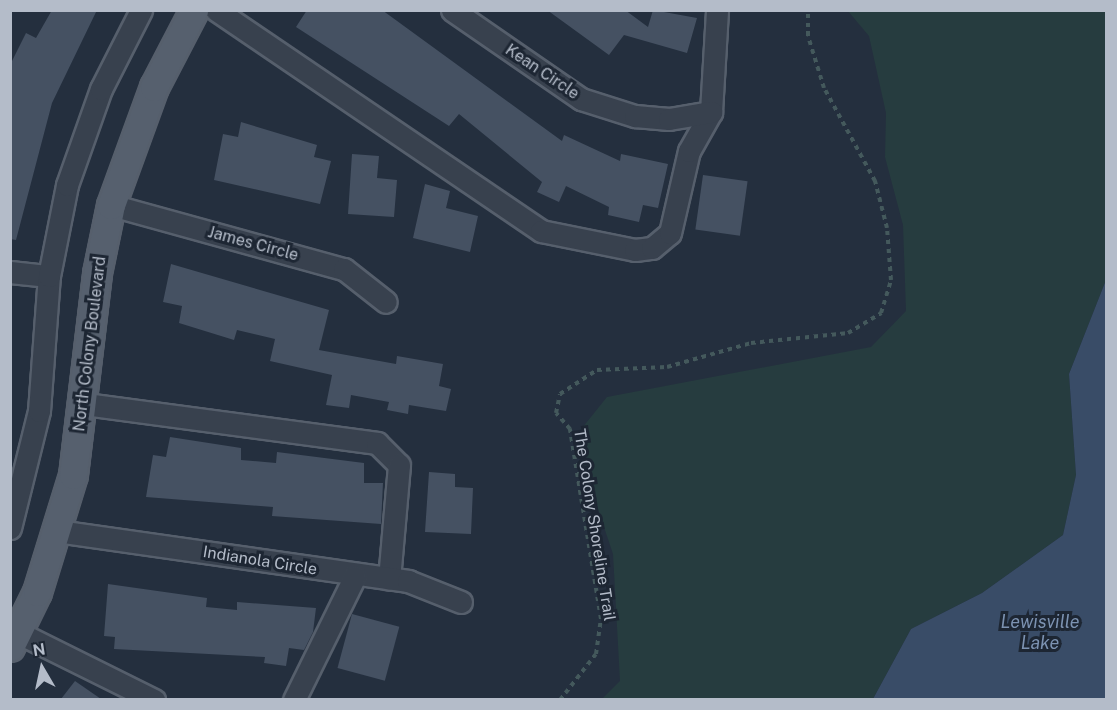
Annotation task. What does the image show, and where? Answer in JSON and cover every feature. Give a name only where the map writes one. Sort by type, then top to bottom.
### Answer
[{"type":"main road","name":"North Colony Boulevard","points":[[15,640],[57,531],[85,404],[96,273],[111,205],[154,87],[194,10]]},
{"type":"street","points":[[10,528],[39,411],[49,276],[67,185],[87,125],[141,10]]},
{"type":"street","points":[[216,10],[541,231],[625,248],[652,248],[670,233],[689,151],[711,112],[717,10]]},
{"type":"street","name":"Kean Circle","points":[[452,10],[581,99],[635,116],[669,119],[711,112]]},
{"type":"street","name":"James Circle","points":[[111,205],[344,268],[386,302]]},
{"type":"street","points":[[10,272],[49,276]]},
{"type":"street","points":[[85,404],[377,443],[399,465],[389,579]]},
{"type":"street","name":"Indianola Circle","points":[[57,531],[355,576],[389,579],[460,602]]},
{"type":"street","points":[[294,699],[355,576]]},
{"type":"street","points":[[15,640],[154,699]]},
{"type":"path","name":"The Colony Shoreline Trail","points":[[560,699],[596,654],[601,619],[570,429],[556,413],[560,394],[597,370],[667,367],[752,343],[848,333],[881,313],[891,280],[888,228],[876,181],[824,88],[808,36],[808,10]]},
{"type":"green space","points":[[848,11],[1106,11],[1106,280],[1069,374],[1076,475],[1063,535],[982,593],[911,629],[873,699],[602,699],[620,681],[613,554],[574,438],[607,397],[871,347],[906,311],[903,225],[885,157],[886,113],[869,36]]},
{"type":"water","name":"Lewisville Lake","points":[[1106,280],[1106,699],[873,699],[911,629],[982,593],[1063,535],[1076,475],[1069,374]]},
{"type":"building","points":[[52,10],[97,10],[52,103],[16,240],[10,239],[10,65],[26,33],[36,38]]},
{"type":"building","points":[[307,10],[382,10],[562,141],[564,135],[620,161],[621,154],[668,164],[658,208],[643,205],[639,222],[608,215],[609,207],[566,186],[559,202],[537,192],[542,182],[459,114],[449,126],[296,27]]},
{"type":"building","points":[[547,10],[625,10],[648,27],[653,10],[697,18],[687,53],[624,35],[609,55]]},
{"type":"building","points":[[241,122],[317,145],[314,157],[331,161],[320,204],[214,180],[223,134],[238,137]]},
{"type":"building","points":[[352,154],[379,156],[377,178],[397,180],[394,217],[348,214]]},
{"type":"building","points":[[703,175],[748,181],[740,236],[695,229]]},
{"type":"building","points":[[425,184],[450,191],[446,208],[478,216],[470,252],[413,238]]},
{"type":"building","points":[[171,264],[329,310],[319,350],[396,364],[397,356],[443,364],[439,386],[451,389],[446,411],[409,405],[408,414],[387,410],[389,402],[351,395],[349,408],[326,405],[332,375],[270,361],[275,339],[237,330],[234,340],[179,323],[182,306],[163,302]]},
{"type":"building","points":[[170,437],[241,448],[241,460],[276,463],[277,452],[364,463],[364,483],[383,483],[381,524],[272,516],[273,507],[146,497],[153,455],[166,457]]},
{"type":"building","points":[[429,472],[455,474],[455,487],[473,488],[471,534],[425,532]]},
{"type":"building","points":[[108,584],[207,598],[206,607],[237,610],[237,602],[316,608],[313,632],[304,650],[289,648],[286,666],[264,663],[265,657],[114,649],[115,637],[104,636]]},
{"type":"building","points":[[352,614],[399,627],[385,681],[338,668]]},
{"type":"building","points":[[75,681],[101,699],[61,699]]}]
